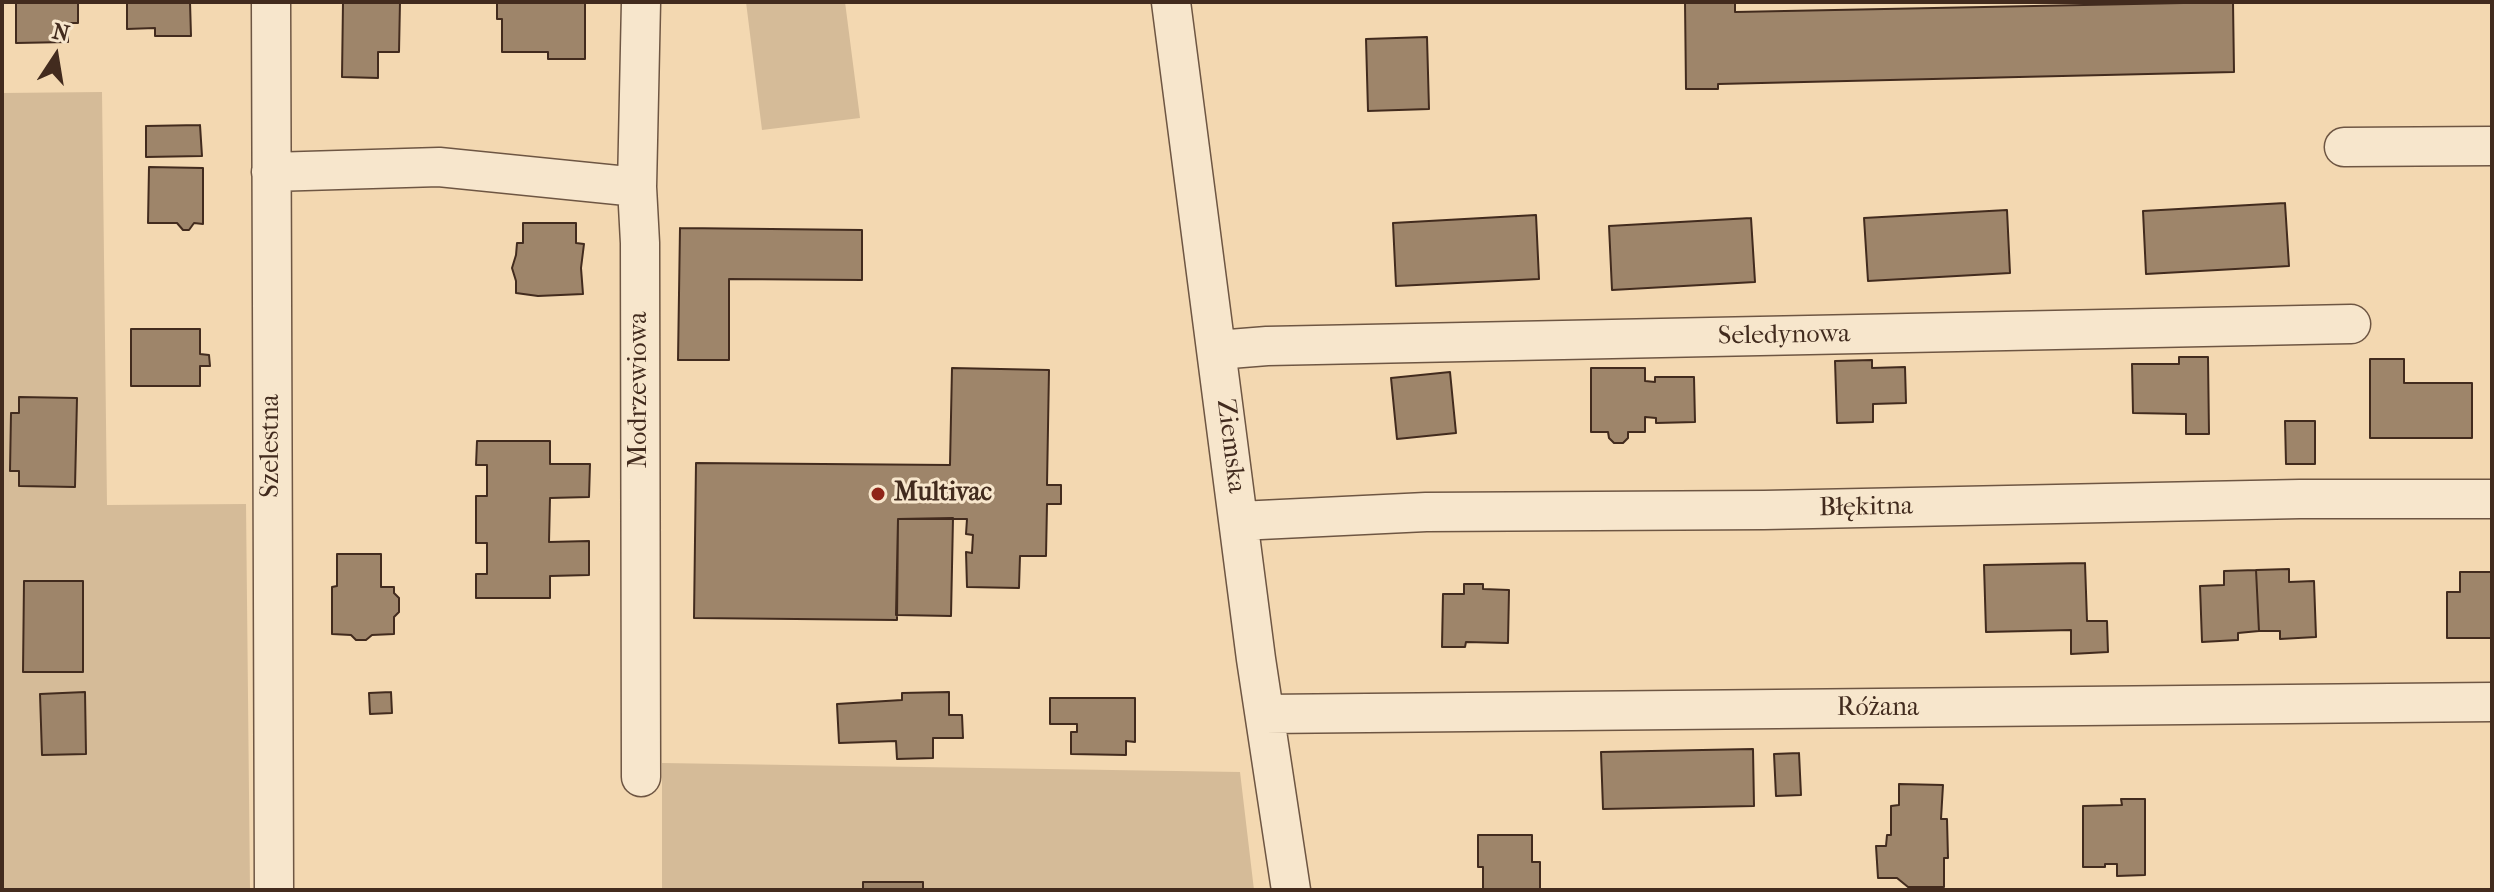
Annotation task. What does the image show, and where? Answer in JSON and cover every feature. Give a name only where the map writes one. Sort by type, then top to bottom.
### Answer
[{"type":"street","name":"Szelestna","points":[[271,2],[274,890]]},
{"type":"street","name":"Modrzewiowa","points":[[641,2],[637,187],[640,243],[641,777]]},
{"type":"street","name":"Ziemska","points":[[1171,2],[1291,890]]},
{"type":"street","points":[[2344,147],[2492,146]]},
{"type":"street","points":[[271,172],[439,167],[637,187]]},
{"type":"street","name":"Seledynowa","points":[[1217,350],[2351,324]]},
{"type":"street","name":"Błękitna","points":[[1239,521],[1426,512],[2492,499]]},
{"type":"street","name":"Różana","points":[[1265,714],[2492,702]]},
{"type":"shaded area","points":[[746,2],[845,2],[860,118],[762,130]]},
{"type":"shaded area","points":[[102,92],[107,505],[246,504],[250,890],[2,890],[2,93]]},
{"type":"shaded area","points":[[662,763],[1240,772],[1254,890],[662,890]]},
{"type":"building","points":[[16,2],[78,2],[78,23],[68,23],[68,42],[16,43]]},
{"type":"building","points":[[127,2],[190,2],[191,36],[155,36],[155,28],[127,29]]},
{"type":"building","points":[[343,2],[400,2],[399,52],[378,52],[378,78],[342,77]]},
{"type":"building","points":[[497,2],[585,2],[585,59],[548,59],[548,52],[502,52],[502,19],[497,19]]},
{"type":"building","points":[[1685,2],[1735,2],[1735,12],[2233,2],[2234,72],[1718,84],[1718,89],[1686,89]]},
{"type":"building","points":[[1427,37],[1429,109],[1368,111],[1366,39]]},
{"type":"building","points":[[200,125],[202,156],[146,157],[146,126]]},
{"type":"building","points":[[149,167],[203,168],[203,224],[194,223],[189,230],[183,230],[177,223],[148,223]]},
{"type":"building","points":[[2285,203],[2289,266],[2146,274],[2143,211]]},
{"type":"building","points":[[2007,210],[2010,273],[1868,281],[1864,218]]},
{"type":"building","points":[[1536,215],[1539,279],[1396,286],[1393,223]]},
{"type":"building","points":[[1751,218],[1755,282],[1612,290],[1609,226]]},
{"type":"building","points":[[523,223],[576,223],[576,243],[584,244],[581,268],[583,294],[538,296],[516,293],[512,268],[517,243],[523,243]]},
{"type":"building","points":[[680,228],[862,230],[862,280],[729,279],[729,360],[678,360]]},
{"type":"building","points":[[131,329],[200,329],[200,354],[209,355],[210,366],[200,366],[200,386],[131,386]]},
{"type":"building","points":[[2179,357],[2208,357],[2209,434],[2186,434],[2186,414],[2133,413],[2132,364],[2179,364]]},
{"type":"building","points":[[2370,359],[2404,359],[2404,383],[2472,383],[2472,438],[2370,438]]},
{"type":"building","points":[[1872,360],[1872,368],[1905,367],[1906,403],[1873,404],[1873,422],[1837,423],[1835,361]]},
{"type":"building","name":"Multivac","points":[[952,368],[1049,370],[1047,485],[1061,485],[1061,504],[1047,504],[1046,556],[1020,556],[1019,588],[967,587],[966,552],[972,553],[973,535],[966,534],[967,519],[898,519],[897,620],[694,618],[696,463],[950,465]]},
{"type":"building","points":[[1591,368],[1645,368],[1645,381],[1655,382],[1655,377],[1694,377],[1695,422],[1656,423],[1656,418],[1645,417],[1645,432],[1628,432],[1628,438],[1623,443],[1614,443],[1608,432],[1591,432]]},
{"type":"building","points":[[1450,372],[1456,433],[1397,439],[1391,378]]},
{"type":"building","points":[[19,397],[77,398],[75,487],[19,486],[19,471],[10,471],[11,413],[19,413]]},
{"type":"building","points":[[2285,421],[2315,421],[2315,464],[2286,464]]},
{"type":"building","points":[[477,441],[550,441],[550,464],[590,464],[589,497],[550,498],[549,542],[589,541],[589,575],[550,576],[550,598],[476,598],[476,574],[487,574],[487,543],[476,543],[476,496],[487,496],[487,465],[476,465]]},
{"type":"building","points":[[953,518],[951,616],[896,615],[898,519]]},
{"type":"building","points":[[337,554],[381,554],[381,587],[394,587],[394,593],[399,598],[394,634],[372,635],[366,640],[356,640],[351,635],[332,634],[332,587],[337,586]]},
{"type":"building","points":[[2085,563],[2087,621],[2107,621],[2108,652],[2071,654],[2071,630],[1986,632],[1984,565]]},
{"type":"building","points":[[2289,569],[2289,582],[2314,581],[2316,637],[2280,639],[2280,631],[2259,631],[2256,570]]},
{"type":"building","points":[[2256,570],[2259,631],[2238,633],[2238,640],[2202,642],[2200,586],[2224,585],[2224,571]]},
{"type":"building","points":[[2460,572],[2492,572],[2492,638],[2447,638],[2447,592],[2460,592]]},
{"type":"building","points":[[24,581],[83,581],[83,672],[23,672]]},
{"type":"building","points":[[1464,584],[1483,584],[1483,589],[1509,590],[1508,643],[1466,642],[1465,647],[1442,647],[1443,594],[1464,594]]},
{"type":"building","points":[[85,692],[86,754],[42,755],[40,694]]},
{"type":"building","points":[[391,692],[392,713],[370,714],[369,693]]},
{"type":"building","points":[[949,692],[949,715],[962,715],[963,738],[933,738],[933,758],[897,759],[896,741],[839,743],[837,704],[902,700],[902,693]]},
{"type":"building","points":[[1050,698],[1135,698],[1135,742],[1126,741],[1126,755],[1071,754],[1071,732],[1077,732],[1077,724],[1050,724]]},
{"type":"building","points":[[1753,749],[1754,806],[1603,809],[1601,752]]},
{"type":"building","points":[[1799,753],[1801,795],[1776,796],[1774,754]]},
{"type":"building","points":[[1899,784],[1943,785],[1941,819],[1947,819],[1948,858],[1944,858],[1944,887],[1908,887],[1897,878],[1878,878],[1876,846],[1886,846],[1887,835],[1891,835],[1891,806],[1899,805]]},
{"type":"building","points":[[2121,799],[2145,799],[2145,875],[2117,876],[2117,864],[2083,867],[2083,806],[2122,805]]},
{"type":"building","points":[[1478,835],[1532,835],[1532,862],[1540,862],[1540,890],[1483,890],[1483,867],[1478,867]]},
{"type":"building","points":[[863,882],[923,882],[923,890],[863,890]]},
{"type":"place","name":"Multivac","points":[[878,494]]}]
